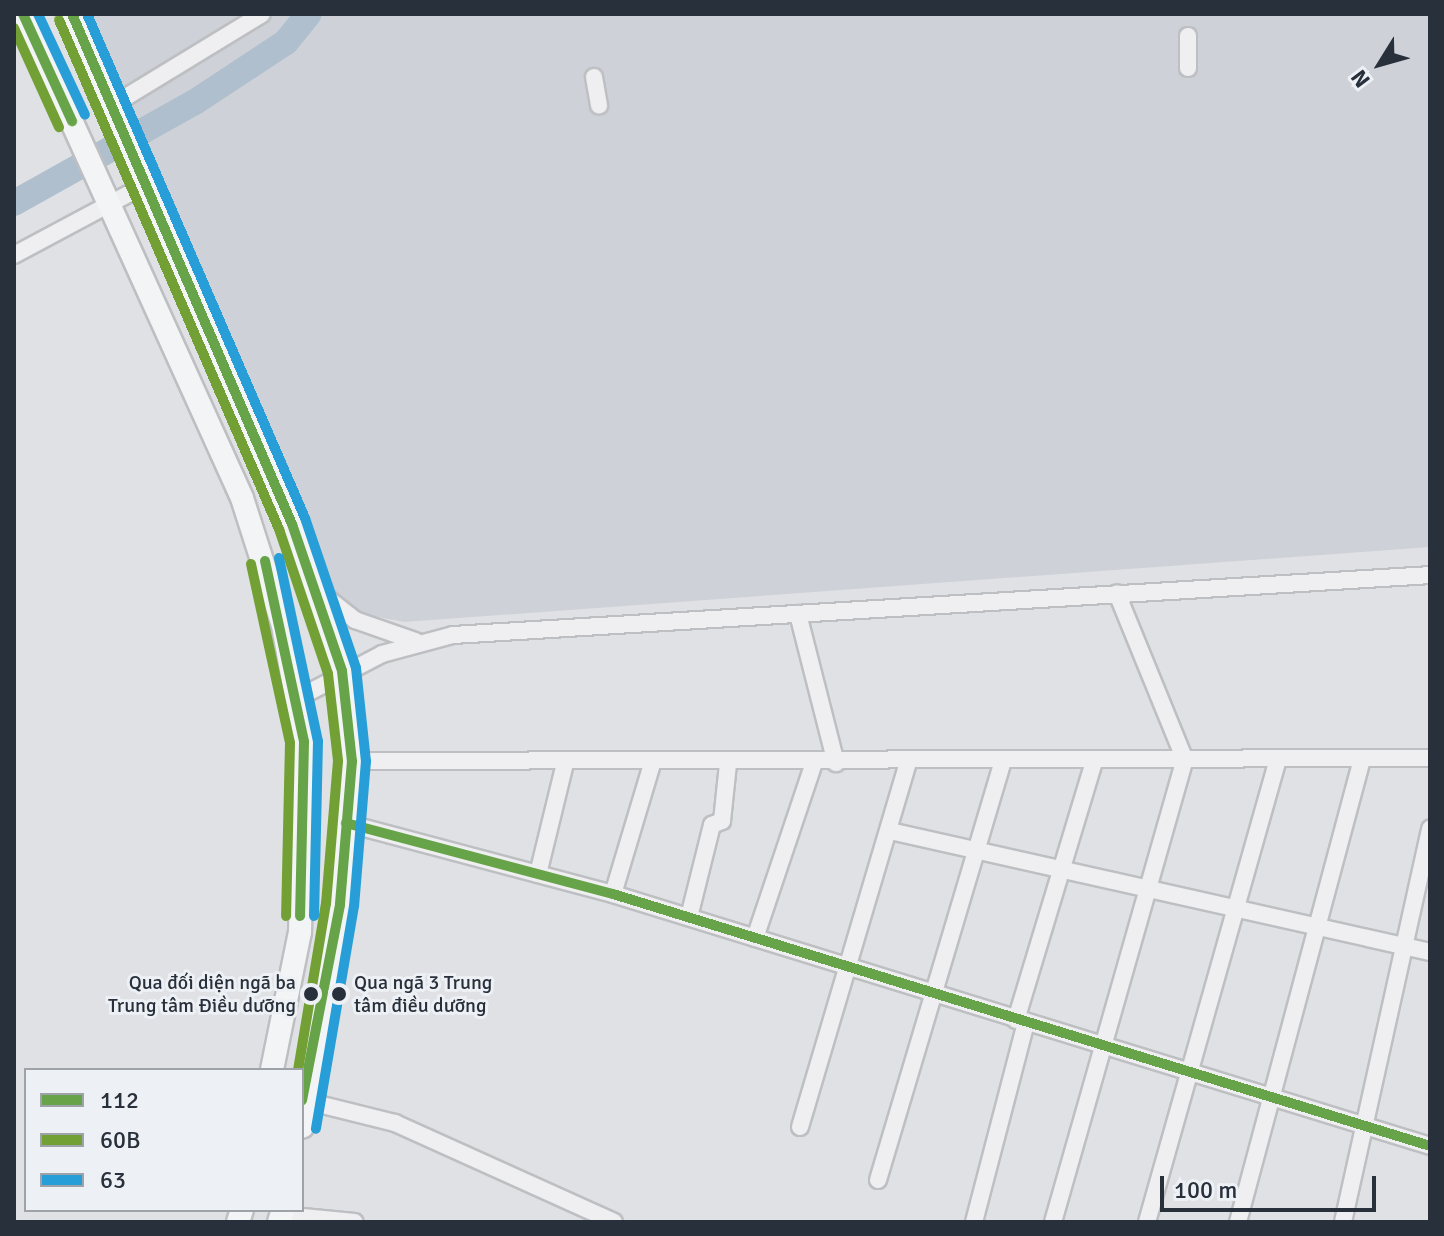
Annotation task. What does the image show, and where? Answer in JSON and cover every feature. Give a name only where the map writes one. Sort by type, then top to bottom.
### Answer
[{"type":"main road","points":[[23,14],[242,498],[273,587],[298,698],[300,932],[272,1068]]},
{"type":"main road","points":[[58,14],[82,51]]},
{"type":"main road","points":[[72,14],[82,51],[143,186],[313,586],[342,671],[352,761],[328,995],[305,1100]]},
{"type":"street","points":[[111,116],[262,14]]},
{"type":"street","points":[[1188,36],[1188,68]]},
{"type":"street","points":[[594,77],[599,106]]},
{"type":"street","points":[[14,255],[143,186]]},
{"type":"street","points":[[298,698],[342,671],[415,641],[1430,575]]},
{"type":"street","points":[[313,586],[355,620],[415,641]]},
{"type":"street","points":[[1053,1222],[1185,760],[1117,593]]},
{"type":"street","points":[[798,614],[836,763]]},
{"type":"street","points":[[352,761],[728,764],[1430,758]]},
{"type":"street","points":[[1147,1222],[1278,759]]},
{"type":"street","points":[[1238,1222],[1362,759]]},
{"type":"street","points":[[878,1180],[930,992],[1003,761]]},
{"type":"street","points":[[974,1222],[1021,1021],[1094,761]]},
{"type":"street","points":[[800,1127],[853,968],[908,762]]},
{"type":"street","points":[[538,874],[565,763]]},
{"type":"street","points":[[755,938],[814,763]]},
{"type":"street","points":[[613,894],[652,764]]},
{"type":"street","points":[[689,917],[712,825],[722,821],[728,764]]},
{"type":"street","points":[[346,823],[613,894],[1365,1129],[1430,1146]]},
{"type":"street","points":[[1343,1222],[1430,828]]},
{"type":"street","points":[[890,831],[975,853],[1151,885],[1430,952]]},
{"type":"street","points":[[305,1100],[395,1123],[614,1222]]},
{"type":"street","points":[[281,1216],[355,1222]]},
{"type":"shaded area","points":[[78,14],[1430,14],[1430,547],[404,622],[342,610]]},
{"type":"waterway","points":[[14,203],[195,102],[286,42],[309,14]]},
{"type":"transit line","name":"112","points":[[23,14],[72,121]]},
{"type":"transit line","name":"63","points":[[38,14],[85,115]]},
{"type":"transit line","name":"112","points":[[72,14],[292,524],[342,671],[352,761],[340,905],[304,1090]]},
{"type":"transit line","name":"63","points":[[87,14],[305,518],[356,668],[366,761],[354,906],[316,1129]]},
{"type":"transit line","name":"60B","points":[[59,20],[279,529],[328,674],[338,761],[326,903],[298,1068]]},
{"type":"transit line","name":"60B","points":[[14,28],[59,127]]},
{"type":"transit line","name":"63","points":[[279,558],[318,741],[314,916]]},
{"type":"transit line","name":"112","points":[[265,561],[304,742],[300,916]]},
{"type":"transit line","name":"60B","points":[[251,564],[290,743],[286,916]]},
{"type":"transit line","name":"112","points":[[346,823],[613,894],[1430,1146]]},
{"type":"place","name":"Qua đối diện ngã ba Trung tâm Điều dưỡng","points":[[311,994]]},
{"type":"place","name":"Qua ngã 3 Trung tâm điều dưỡng","points":[[339,994]]}]
